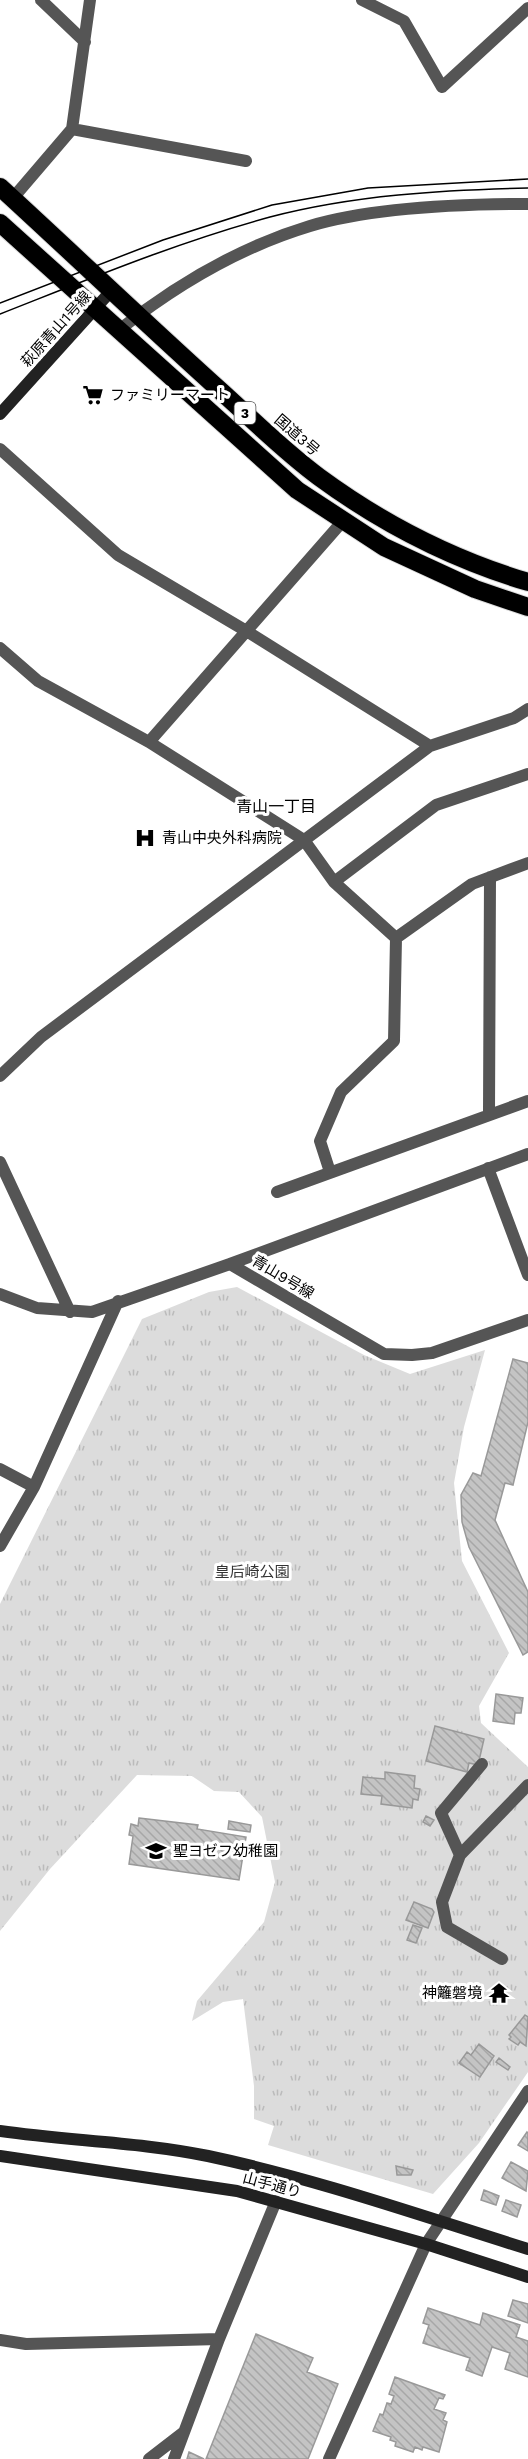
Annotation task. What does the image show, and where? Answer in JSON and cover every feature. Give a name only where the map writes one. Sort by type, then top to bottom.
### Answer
[{"type":"highway","name":"国道3号","points":[[6,193],[137,316],[317,476],[373,514],[427,544],[485,569],[528,582]]},
{"type":"highway","name":"3","points":[[0,223],[297,490],[342,522],[429,570],[528,607]]},
{"type":"street","points":[[41,0],[85,42]]},
{"type":"street","points":[[6,193],[72,129],[90,0]]},
{"type":"street","points":[[362,0],[404,21],[442,87],[528,8]]},
{"type":"street","points":[[72,129],[246,161]]},
{"type":"street","points":[[119,330],[202,272],[313,225],[391,212],[528,204]]},
{"type":"street","name":"萩原青山1号線","points":[[0,414],[111,291]]},
{"type":"street","points":[[0,448],[118,555],[248,632],[430,746]]},
{"type":"street","points":[[149,742],[248,632],[342,522]]},
{"type":"street","points":[[0,648],[38,681],[149,742],[304,840],[334,882],[396,938],[394,1041],[341,1092],[320,1142],[330,1172]]},
{"type":"street","points":[[0,1076],[41,1038],[430,746],[514,718],[528,709]]},
{"type":"street","points":[[334,882],[436,806],[528,774]]},
{"type":"street","points":[[396,938],[472,884],[528,863]]},
{"type":"street","points":[[489,1114],[490,877]]},
{"type":"street","points":[[277,1192],[528,1101]]},
{"type":"street","points":[[230,1264],[528,1154]]},
{"type":"street","points":[[0,1162],[70,1312]]},
{"type":"street","points":[[488,1168],[528,1275]]},
{"type":"street","name":"青山9号線","points":[[0,1294],[37,1308],[92,1312],[118,1301],[230,1264],[384,1353],[412,1355],[432,1353],[528,1320]]},
{"type":"street","points":[[0,1546],[34,1487],[118,1301]]},
{"type":"street","points":[[0,1469],[34,1487]]},
{"type":"street","points":[[460,1856],[441,1813],[482,1764]]},
{"type":"street","points":[[502,1959],[447,1927],[442,1902],[460,1856],[528,1785]]},
{"type":"street","points":[[329,2459],[426,2244],[528,2091]]},
{"type":"street","name":"山手通り","points":[[0,2131],[134,2145],[207,2156],[281,2174],[528,2249]]},
{"type":"street","name":"山手通り","points":[[0,2156],[190,2183],[276,2201],[426,2244],[528,2277]]},
{"type":"street","points":[[174,2459],[219,2339],[276,2201]]},
{"type":"street","points":[[0,2340],[26,2344],[219,2339]]},
{"type":"street","points":[[149,2459],[185,2432]]},
{"type":"green space","name":"皇后崎公園","points":[[237,1287],[364,1355],[410,1374],[485,1350],[464,1427],[454,1483],[462,1561],[509,1653],[479,1706],[481,1723],[528,1767],[528,2072],[479,2143],[433,2194],[268,2145],[274,2126],[254,2119],[254,2086],[243,1999],[223,2002],[192,2021],[197,2001],[264,1922],[275,1882],[262,1817],[239,1792],[214,1791],[192,1776],[137,1775],[50,1869],[0,1931],[0,1604],[142,1319],[209,1292]]},
{"type":"building","points":[[513,1359],[528,1363],[528,1422],[513,1485],[505,1483],[495,1520],[528,1592],[528,1652],[523,1655],[469,1547],[462,1522],[461,1495],[473,1473],[481,1476]]},
{"type":"building","points":[[496,1694],[523,1698],[521,1713],[515,1713],[514,1724],[493,1721]]},
{"type":"building","points":[[435,1726],[484,1739],[478,1765],[469,1763],[467,1772],[426,1761]]},
{"type":"building","points":[[385,1772],[415,1776],[414,1788],[420,1789],[418,1800],[413,1799],[412,1808],[381,1804],[382,1796],[361,1794],[363,1777],[385,1779]]},
{"type":"building","points":[[426,1816],[434,1820],[430,1826],[423,1822]]},
{"type":"building","points":[[139,1818],[198,1825],[197,1829],[246,1837],[239,1880],[129,1864],[133,1836],[129,1835],[131,1824],[138,1826]]},
{"type":"building","points":[[229,1821],[251,1825],[250,1832],[228,1829]]},
{"type":"building","points":[[414,1902],[434,1912],[428,1928],[406,1920]]},
{"type":"building","points":[[413,1925],[422,1928],[416,1943],[407,1940]]},
{"type":"building","points":[[525,2015],[528,2017],[526,2046],[520,2042],[518,2045],[509,2039],[511,2037],[509,2035]]},
{"type":"building","points":[[479,2044],[494,2056],[480,2077],[459,2063],[467,2052],[471,2055]]},
{"type":"building","points":[[499,2058],[510,2067],[508,2070],[496,2062]]},
{"type":"building","points":[[528,2133],[528,2151],[518,2145]]},
{"type":"building","points":[[511,2162],[528,2171],[526,2191],[502,2178]]},
{"type":"building","points":[[396,2166],[413,2170],[411,2175],[397,2175]]},
{"type":"building","points":[[484,2190],[499,2196],[496,2205],[481,2200]]},
{"type":"building","points":[[506,2200],[521,2205],[517,2217],[502,2211]]},
{"type":"building","points":[[513,2300],[528,2304],[528,2323],[508,2316]]},
{"type":"building","points":[[428,2308],[480,2325],[483,2313],[520,2325],[516,2337],[528,2341],[528,2377],[505,2369],[510,2353],[492,2347],[482,2376],[466,2370],[470,2358],[423,2343],[429,2325],[423,2323]]},
{"type":"building","points":[[256,2334],[313,2358],[307,2372],[338,2384],[308,2459],[206,2459]]},
{"type":"building","points":[[395,2377],[445,2395],[443,2399],[439,2398],[434,2409],[446,2413],[443,2420],[447,2422],[439,2452],[415,2447],[413,2452],[395,2446],[396,2442],[390,2440],[391,2437],[373,2431],[387,2403],[391,2404],[394,2396],[389,2394]]},
{"type":"building","points":[[189,2452],[204,2459],[187,2459]]},
{"type":"tram line","points":[[0,303],[163,240],[272,205],[368,188],[528,179]]},
{"type":"tram line","points":[[0,314],[168,249],[270,217],[334,203],[398,195],[528,188]]},
{"type":"place","name":"ファミリーマート","points":[[93,395]]},
{"type":"place","name":"青山中央外科病院","points":[[145,838]]},
{"type":"place","name":"聖ヨゼフ幼稚園","points":[[156,1851]]},
{"type":"place","name":"神籬磐境","points":[[499,1993]]},
{"type":"district","name":"青山一丁目","points":[[276,806]]}]
